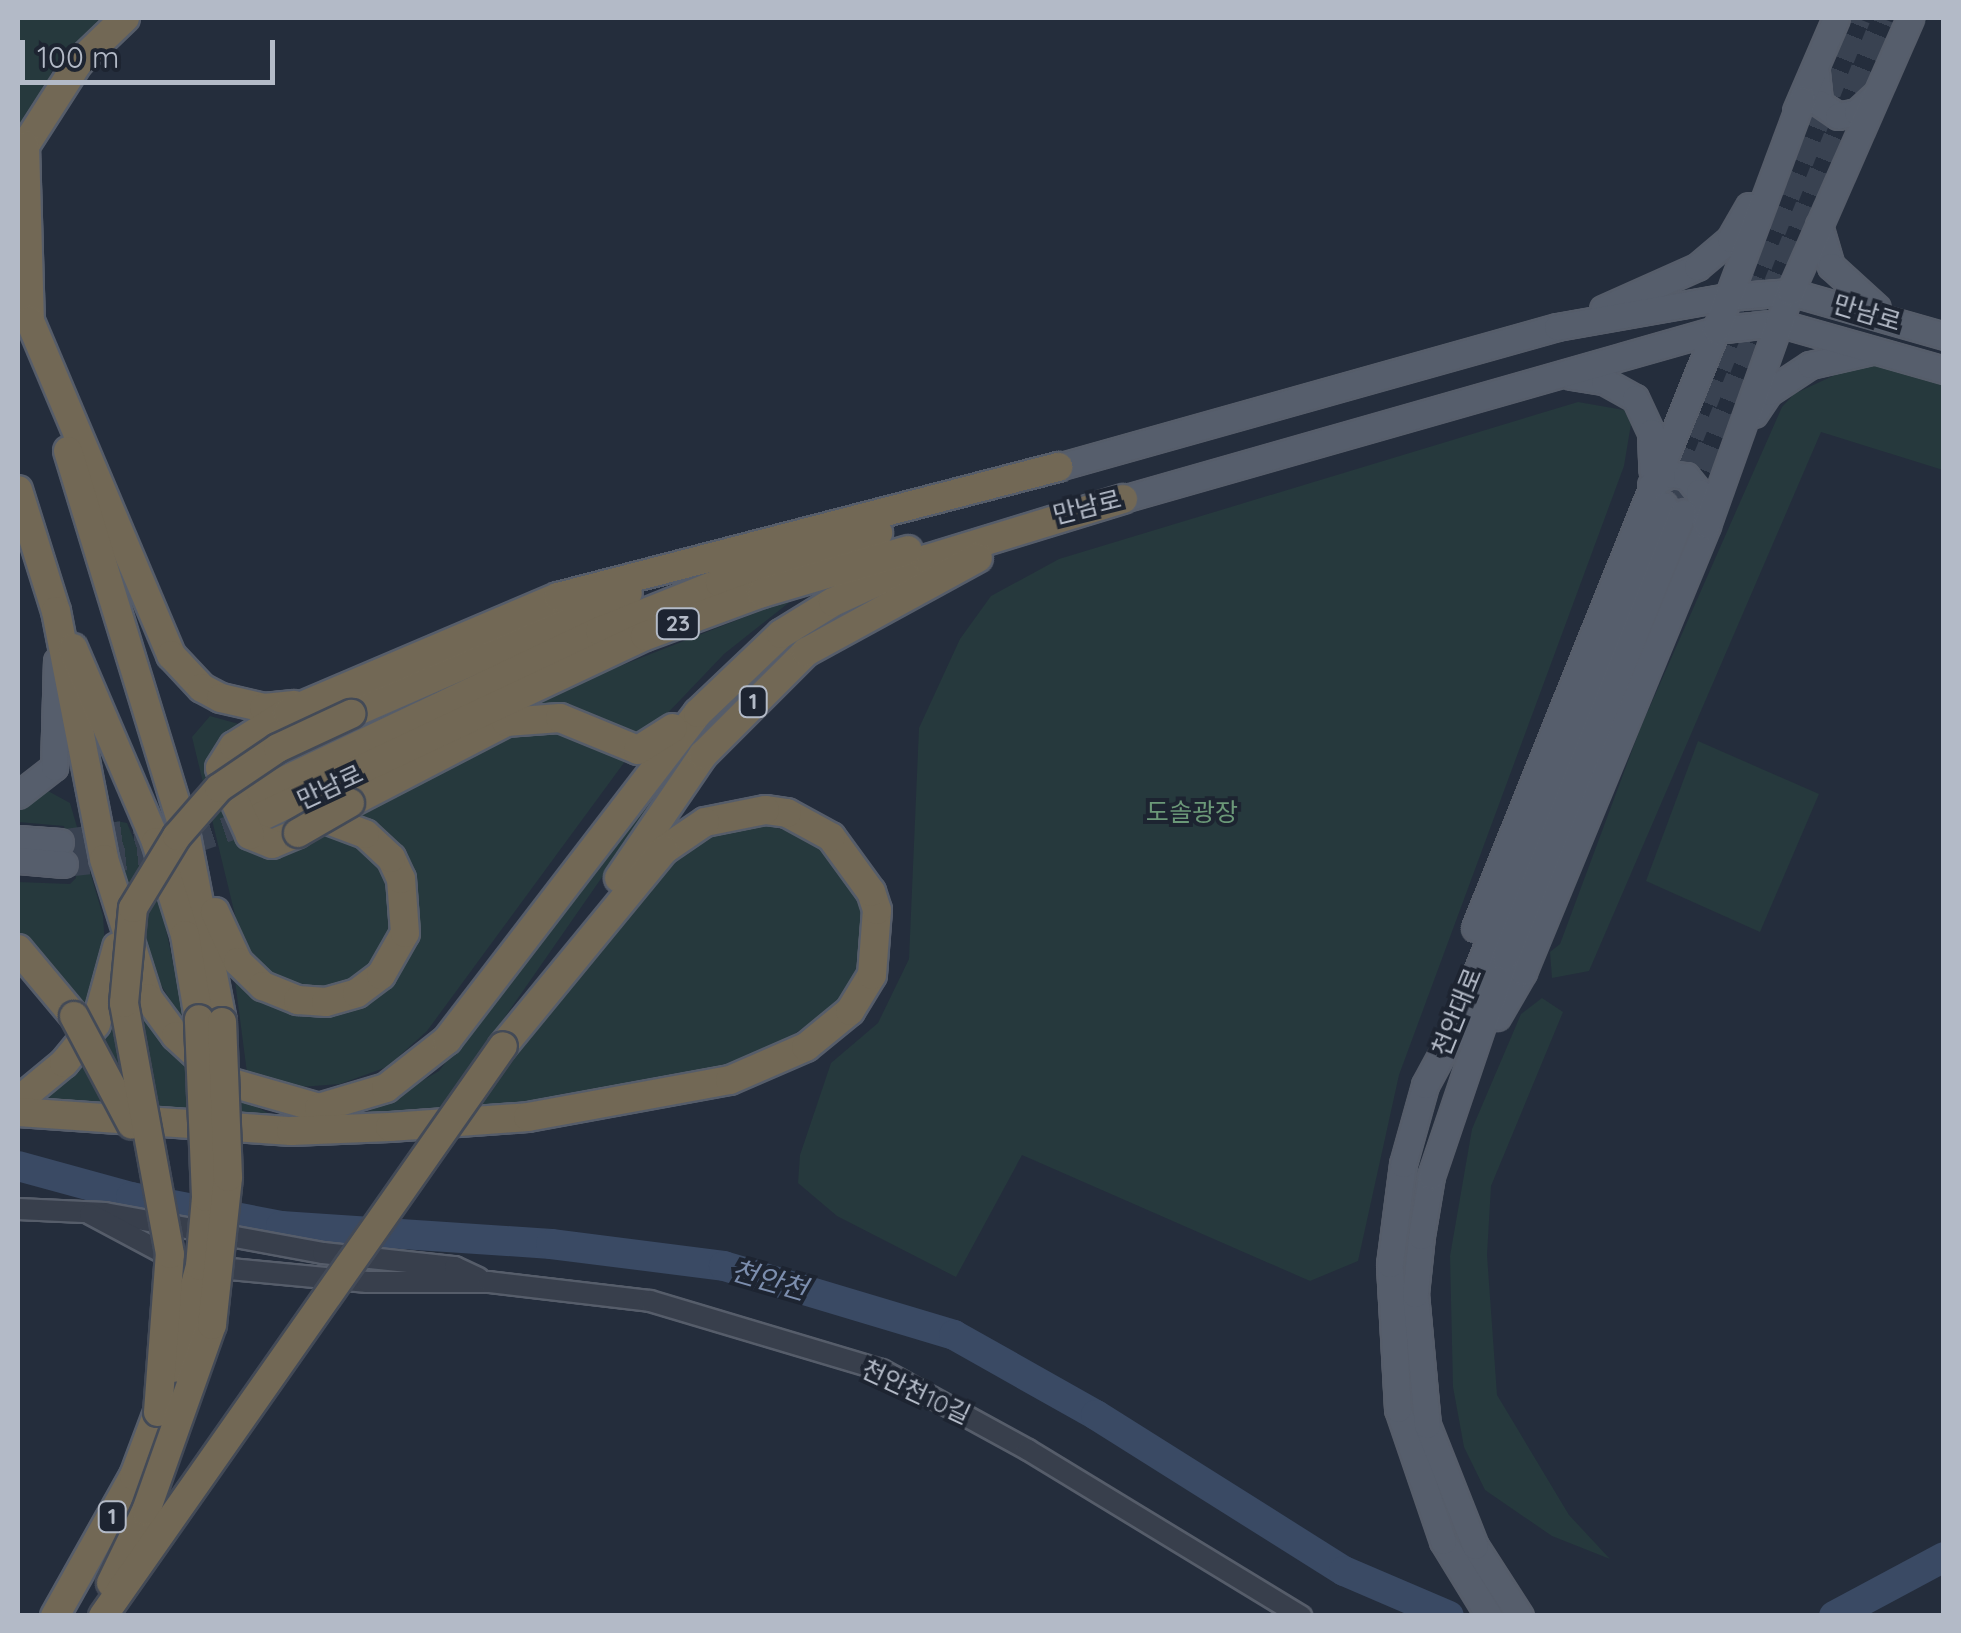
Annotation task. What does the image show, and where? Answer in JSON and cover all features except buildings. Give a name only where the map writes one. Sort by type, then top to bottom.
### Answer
[{"type":"highway","points":[[125,18],[78,62],[26,146],[30,321],[159,631],[185,674],[241,704],[315,700]]},
{"type":"highway","points":[[18,282],[186,836],[238,962],[263,986],[298,1000],[326,1002],[357,993],[388,966],[405,933],[406,902],[391,858],[345,822],[255,807]]},
{"type":"highway","name":"1","points":[[55,1616],[134,1476],[158,1412],[168,1240],[124,1003],[134,908],[170,846],[219,788],[278,748],[614,598],[752,549],[1058,467]]},
{"type":"highway","name":"만남로","points":[[255,807],[411,715],[617,624],[1058,467]]},
{"type":"highway","points":[[18,490],[56,610],[156,842],[211,1021],[200,1266],[158,1412]]},
{"type":"highway","points":[[752,549],[558,597],[315,700],[234,746],[220,768],[250,835],[272,844],[298,833],[506,722],[535,716],[560,718],[627,749],[646,749],[781,634],[883,576],[1124,498]]},
{"type":"highway","name":"1","points":[[103,1616],[704,755],[806,652],[938,577],[1124,498]]},
{"type":"highway","name":"만남로","points":[[255,807],[575,666],[745,599],[892,554],[1124,498]]},
{"type":"highway","points":[[56,610],[115,900],[148,998],[218,1076],[290,1104],[319,1108],[366,1098],[422,1064],[447,1040],[664,755],[741,669]]},
{"type":"highway","points":[[18,1112],[292,1131],[390,1127],[528,1118],[730,1080],[806,1047],[850,1011],[872,975],[877,910],[872,892],[830,836],[788,814],[765,810],[705,822],[664,850],[503,1046]]},
{"type":"highway","points":[[94,1616],[146,1511],[212,1326],[228,1177],[186,836]]},
{"type":"highway","points":[[18,1100],[29,1084],[64,1063],[96,1024],[118,964],[115,900]]},
{"type":"highway","points":[[18,949],[74,1016],[116,1085],[139,1145],[158,1266],[162,1366]]},
{"type":"main road","points":[[1666,501],[1716,330],[1836,18]]},
{"type":"main road","points":[[1472,1060],[1523,972],[1705,529],[1790,292],[1886,82],[1910,18]]},
{"type":"main road","points":[[1817,62],[1817,98],[1838,116],[1864,107],[1886,82]]},
{"type":"main road","points":[[1557,328],[1682,278],[1717,251],[1738,227],[1802,99]]},
{"type":"main road","points":[[1819,225],[1822,248],[1839,277],[1898,322]]},
{"type":"main road","name":"만남로","points":[[1058,467],[1557,328],[1728,297],[1790,292],[1944,336]]},
{"type":"main road","name":"만남로","points":[[1124,498],[1716,330],[1778,323],[1944,370]]},
{"type":"main road","points":[[1734,448],[1782,382],[1825,360],[1882,351]]},
{"type":"main road","points":[[1549,376],[1604,381],[1634,398],[1651,432],[1666,501]]},
{"type":"main road","points":[[1666,501],[1674,473],[1691,480],[1702,500],[1705,529]]},
{"type":"main road","name":"천안대로","points":[[1520,1616],[1474,1546],[1427,1425],[1415,1294],[1430,1176],[1666,501]]},
{"type":"main road","name":"천안대로","points":[[1489,1616],[1443,1541],[1398,1408],[1390,1329],[1390,1264],[1403,1164],[1447,999],[1666,501]]},
{"type":"main road","points":[[18,795],[54,766],[56,610]]},
{"type":"main road","points":[[18,839],[62,853],[18,860]]},
{"type":"street","name":"천안천10길","points":[[18,1209],[90,1214],[455,1267],[489,1282]]},
{"type":"street","name":"천안천10길","points":[[90,1214],[191,1266],[367,1282],[489,1282],[668,1305],[882,1370],[999,1433],[1300,1616]]},
{"type":"green space","points":[[18,18],[107,18],[53,68],[18,162]]},
{"type":"green space","points":[[1867,360],[1943,384],[1943,470],[1821,432],[1589,971],[1552,978],[1550,952],[1560,944],[1640,729],[1782,407],[1794,394]]},
{"type":"green space","name":"도솔광장","points":[[1578,402],[1624,410],[1631,424],[1624,466],[1399,1075],[1358,1261],[1310,1281],[1022,1155],[956,1277],[837,1216],[798,1183],[800,1155],[831,1063],[878,1023],[909,959],[919,728],[960,639],[991,596],[1059,559]]},
{"type":"green space","points":[[796,597],[724,654],[643,739],[554,707],[513,708]]},
{"type":"green space","points":[[751,678],[689,752],[482,1050],[504,1065],[572,974],[689,840],[756,822],[819,840],[849,872],[865,926],[860,968],[842,999],[777,1047],[710,1070],[543,1103],[361,1116],[439,1071],[679,751]]},
{"type":"green space","points":[[210,716],[246,726],[218,798],[236,834],[300,846],[326,834],[361,849],[389,881],[391,931],[372,966],[349,983],[313,991],[266,974],[243,948],[192,737]]},
{"type":"green space","points":[[534,725],[626,760],[427,1031],[387,1067],[340,1084],[300,1087],[247,1073],[234,973],[284,1009],[330,1016],[358,1007],[407,961],[417,888],[412,873],[361,817],[378,795]]},
{"type":"green space","points":[[1698,741],[1819,794],[1760,932],[1646,881]]},
{"type":"green space","points":[[48,791],[70,803],[103,916],[106,961],[89,1010],[18,933],[18,882],[70,884],[76,878],[64,826],[18,822],[18,806]]},
{"type":"green space","points":[[117,821],[127,823],[160,901],[187,1029],[141,951],[113,828]]},
{"type":"green space","points":[[124,981],[218,1086],[277,1118],[29,1105],[110,1032]]},
{"type":"green space","points":[[1542,998],[1563,1012],[1491,1186],[1487,1255],[1497,1395],[1569,1515],[1610,1559],[1552,1536],[1485,1490],[1464,1447],[1453,1387],[1450,1256],[1472,1129],[1521,1014]]},
{"type":"waterway","name":"천안천","points":[[18,1166],[131,1197],[281,1226],[551,1244],[724,1266],[954,1335],[1096,1415],[1344,1571],[1449,1616]]},
{"type":"waterway","name":"천안천","points":[[1834,1616],[1944,1557]]},
{"type":"tunnel","points":[[1664,505],[1858,18]]},
{"type":"tunnel","points":[[1687,503],[1884,18]]},
{"type":"tunnel","points":[[64,864],[154,854],[258,818]]},
{"type":"tunnel","points":[[60,842],[167,827]]}]
